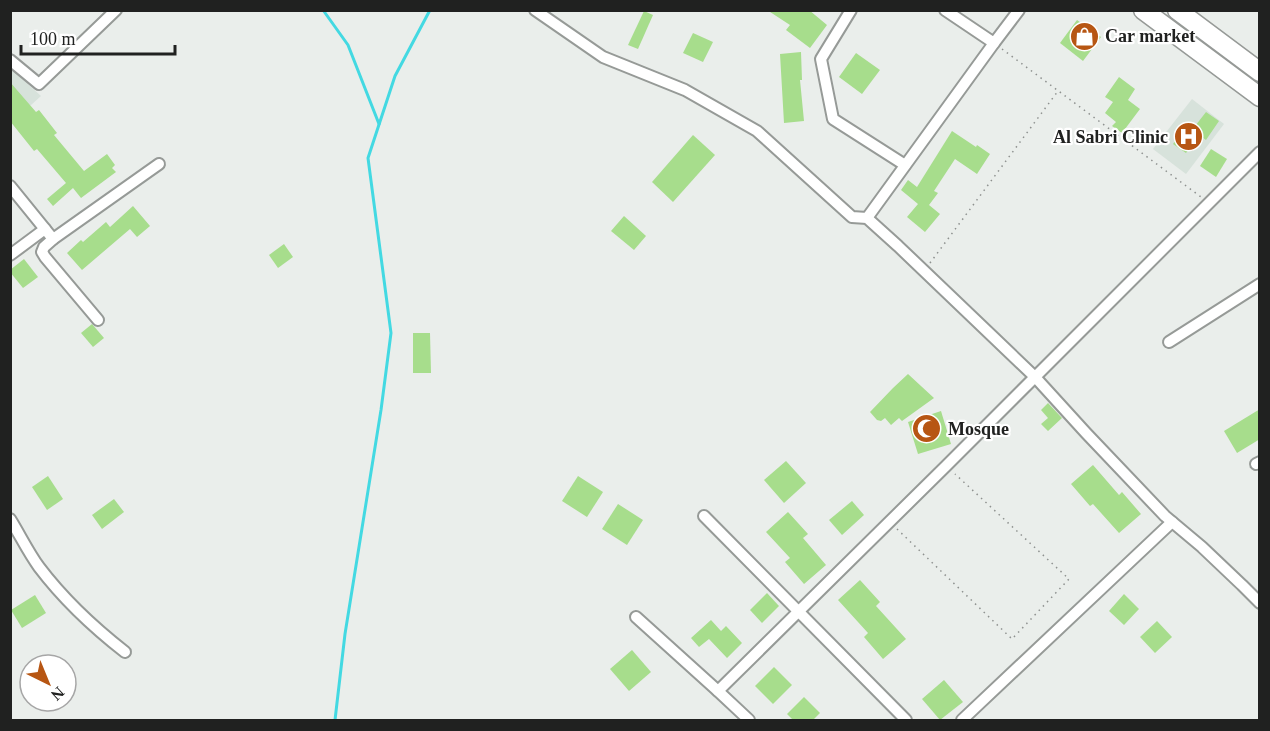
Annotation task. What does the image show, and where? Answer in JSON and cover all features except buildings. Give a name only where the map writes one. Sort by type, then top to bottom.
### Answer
[{"type":"highway","points":[[1143,10],[1260,97]]},
{"type":"highway","points":[[1177,10],[1257,64]]},
{"type":"street","points":[[10,60],[39,84],[116,10]]},
{"type":"street","points":[[535,10],[603,57],[685,90],[757,131],[852,217],[867,218],[1035,377],[1172,522],[1202,547],[1260,603]]},
{"type":"street","points":[[860,10],[857,14],[852,10],[821,58],[833,119],[906,165]]},
{"type":"street","points":[[945,10],[994,43]]},
{"type":"street","points":[[867,218],[1019,10]]},
{"type":"street","points":[[718,691],[1260,152]]},
{"type":"street","points":[[98,320],[42,252],[53,239],[159,164]]},
{"type":"street","points":[[10,186],[53,239]]},
{"type":"street","points":[[10,255],[45,229]]},
{"type":"street","points":[[1169,342],[1260,284]]},
{"type":"street","points":[[704,516],[906,720]]},
{"type":"street","points":[[10,519],[38,566],[56,588],[99,632],[125,652]]},
{"type":"street","points":[[962,720],[1172,522]]},
{"type":"street","points":[[636,616],[748,720]]},
{"type":"path","points":[[994,43],[1209,203]]},
{"type":"path","points":[[924,271],[1058,91]]},
{"type":"path","points":[[890,522],[1012,639],[1069,579],[946,466]]},
{"type":"shaded area","points":[[10,68],[41,96],[11,123],[10,123]]},
{"type":"shaded area","name":"Al Sabri Clinic","points":[[1192,99],[1224,124],[1186,174],[1153,149]]},
{"type":"waterway","points":[[323,10],[348,45],[379,124]]},
{"type":"waterway","points":[[335,720],[345,634],[391,333],[368,158],[395,76],[430,10]]},
{"type":"place","name":"Car market","points":[[1084,36]]},
{"type":"place","name":"Al Sabri Clinic","points":[[1189,137]]},
{"type":"place","name":"Mosque","points":[[927,429]]}]
